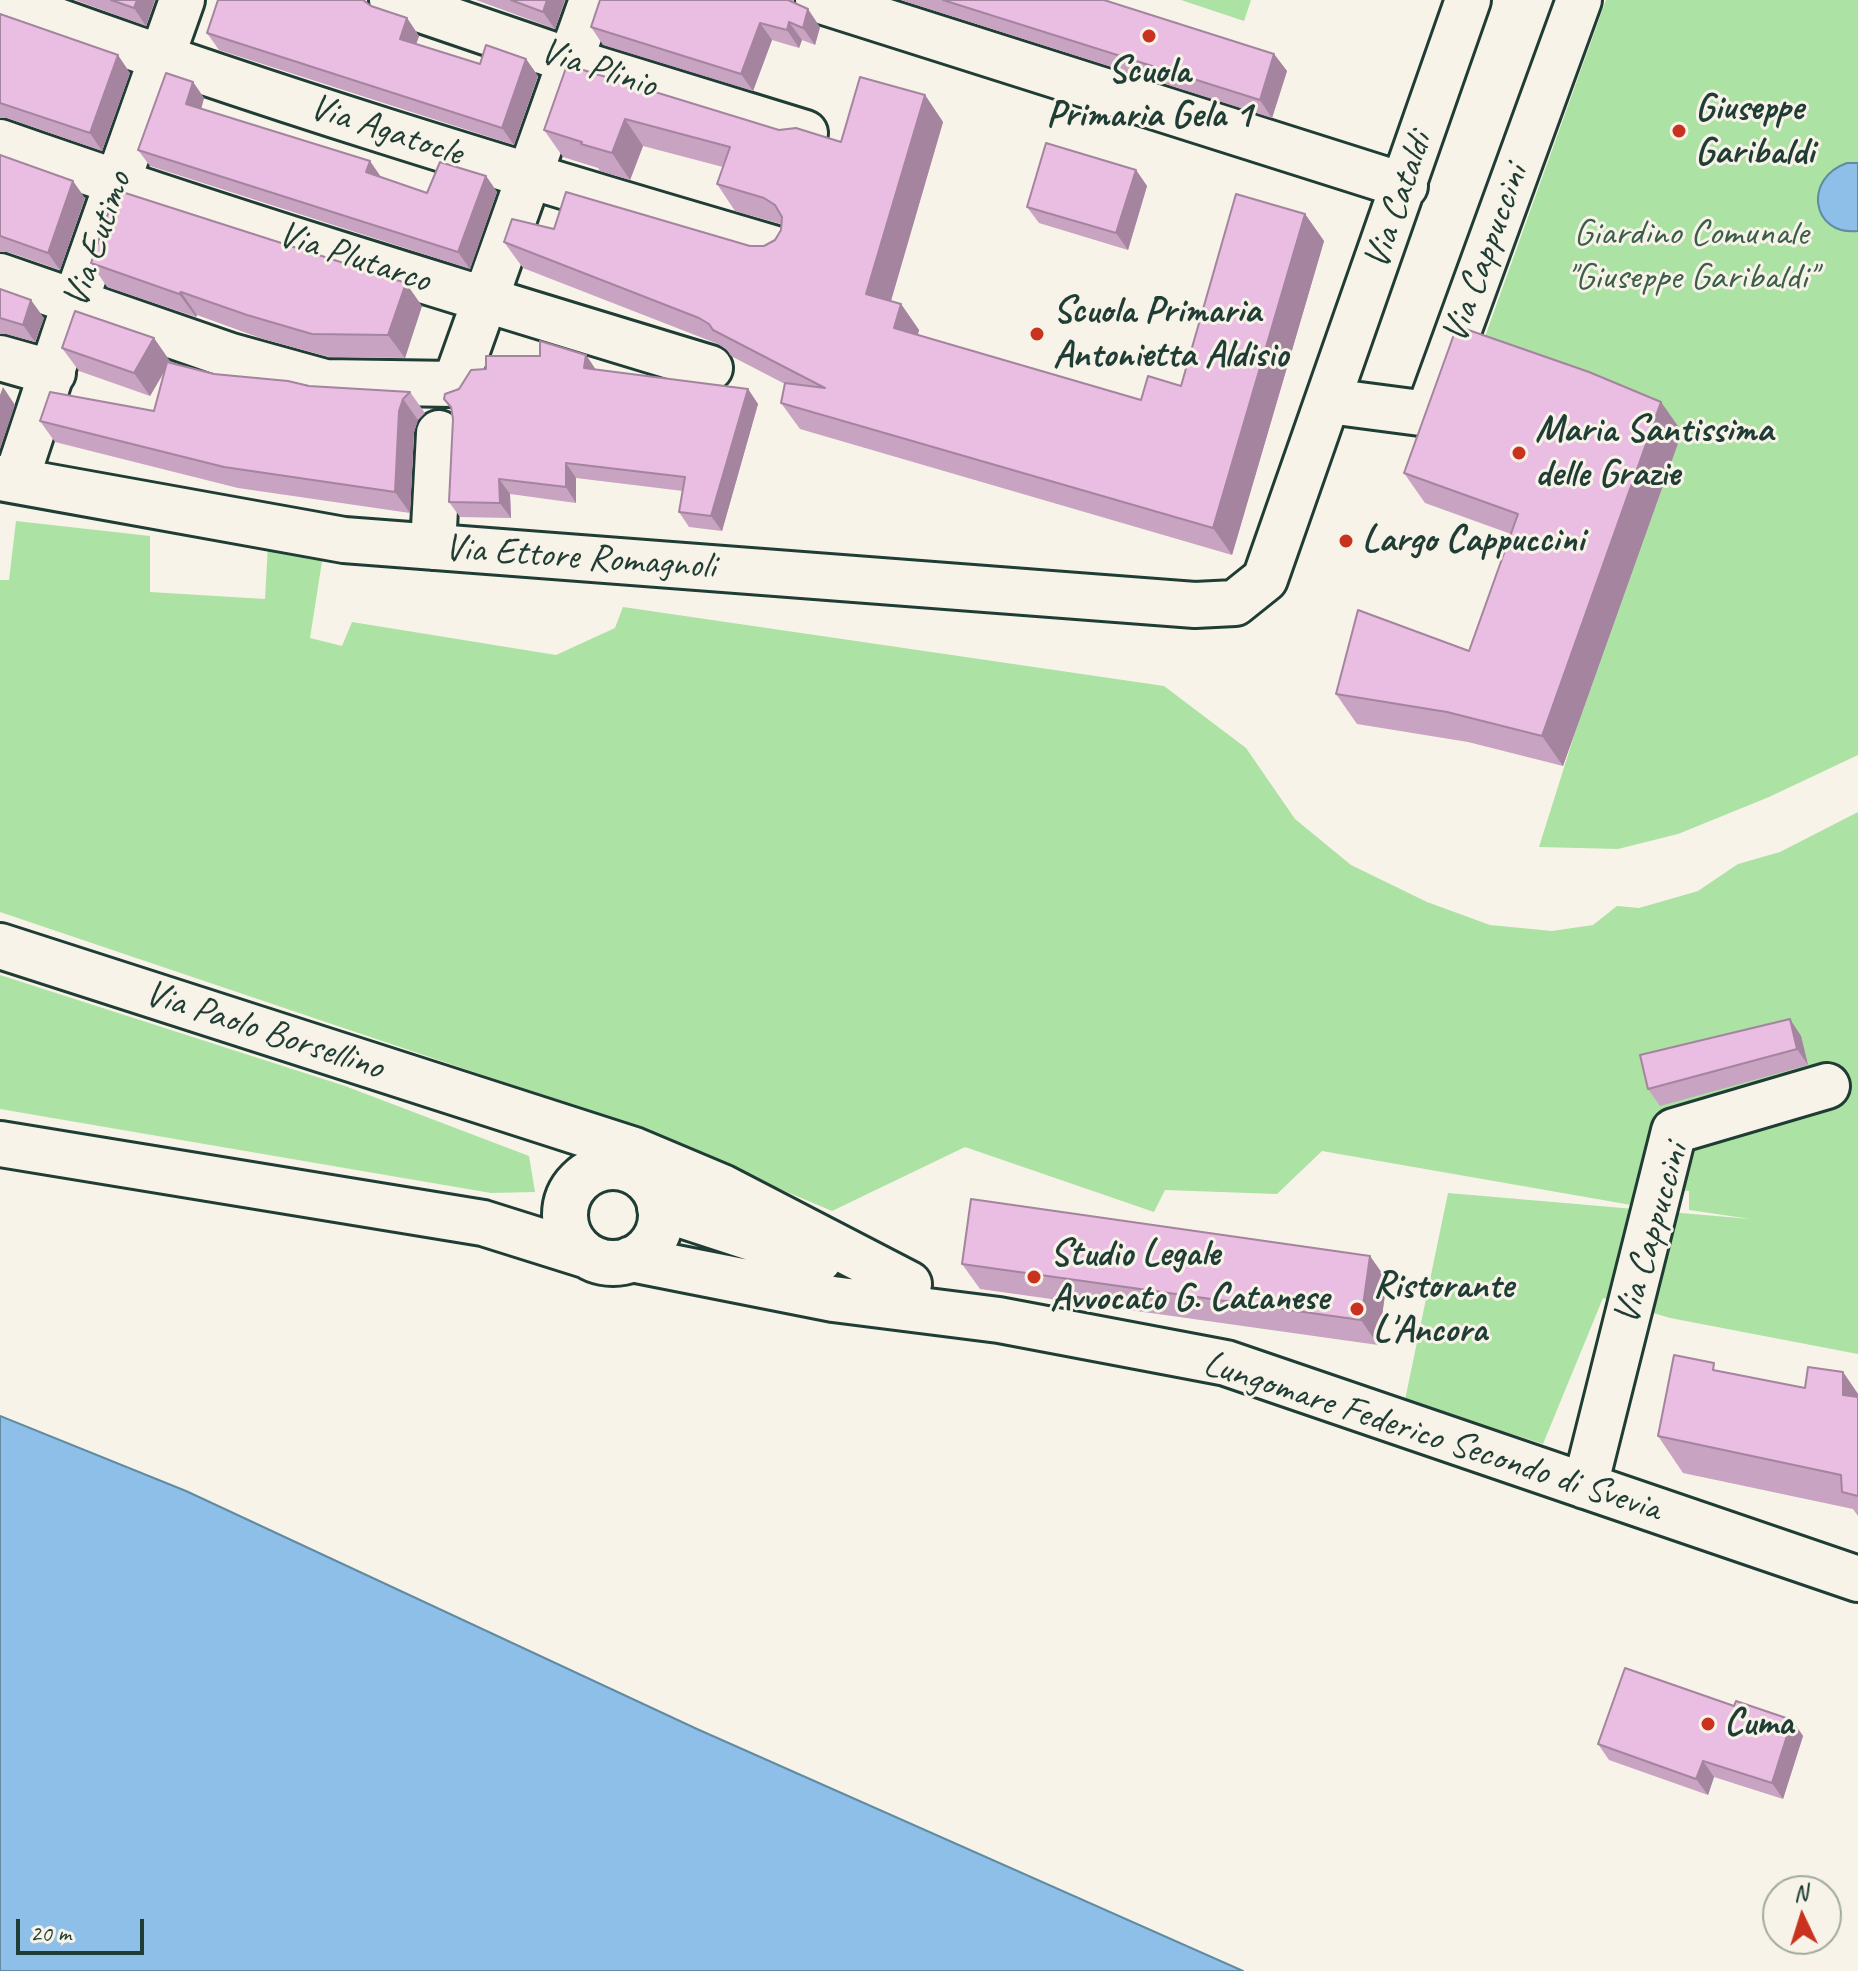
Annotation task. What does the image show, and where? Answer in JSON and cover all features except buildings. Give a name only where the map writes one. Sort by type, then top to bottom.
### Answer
[{"type":"street","name":"Via Agatocle","points":[[0,0],[161,59],[530,177],[776,249]]},
{"type":"street","name":"Via Eutimo","points":[[8,479],[53,373],[75,302],[182,0]]},
{"type":"street","name":"Via Plinio","points":[[392,0],[571,61],[805,133]]},
{"type":"street","points":[[0,276],[231,356],[325,382],[455,384],[592,0]]},
{"type":"street","points":[[818,0],[1405,186]]},
{"type":"street","name":"Via Cataldi","points":[[1329,401],[1468,0]]},
{"type":"street","name":"Via Cappuccini","points":[[1329,401],[1428,414],[1579,0]]},
{"type":"street","name":"Via Plutarco","points":[[0,142],[487,301],[710,368]]},
{"type":"street","points":[[0,358],[53,373]]},
{"type":"street","name":"Via Ettore Romagnoli","points":[[8,479],[344,540],[1195,605],[1235,603],[1265,579],[1329,401]]},
{"type":"street","points":[[433,547],[439,433]]},
{"type":"street","name":"Via Paolo Borsellino","points":[[0,946],[582,1134],[621,1168]]},
{"type":"street","name":"Via Cappuccini","points":[[1585,1486],[1674,1131],[1827,1086]]},
{"type":"street","name":"Via Paolo Borsellino","points":[[527,1116],[562,1150],[570,1164],[569,1196]]},
{"type":"street","points":[[582,1134],[634,1150],[722,1187],[909,1284]]},
{"type":"street","points":[[0,1144],[483,1223],[600,1261],[616,1263],[645,1251],[660,1224],[660,1208],[656,1194],[647,1182],[635,1173],[607,1167],[593,1171],[569,1196],[535,1218],[483,1223]]},
{"type":"street","points":[[569,1196],[565,1218],[568,1232],[585,1255]]},
{"type":"street","name":"Lungomare Federico Secondo di Svevia","points":[[660,1208],[799,1254],[909,1284],[999,1320]]},
{"type":"street","name":"Lungomare Federico Secondo di Svevia","points":[[631,1259],[833,1299],[999,1320],[1226,1363],[1858,1579]]},
{"type":"green space","points":[[1181,0],[1251,0],[1244,21]]},
{"type":"green space","name":"Giardino Comunale \"Giuseppe Garibaldi\"","points":[[1606,0],[1858,0],[1858,755],[1769,797],[1678,834],[1618,849],[1539,847],[1584,704],[1478,356]]},
{"type":"green space","points":[[16,521],[150,536],[150,592],[265,599],[268,545],[323,555],[310,638],[342,646],[352,622],[556,655],[615,628],[623,607],[1164,686],[1246,748],[1295,819],[1351,865],[1427,902],[1490,925],[1552,931],[1593,925],[1617,906],[1639,908],[1698,891],[1738,864],[1780,852],[1858,812],[1858,1354],[1670,1318],[1603,1298],[1543,1444],[1405,1400],[1448,1193],[1751,1219],[1689,1210],[1689,1191],[1643,1187],[1637,1206],[1322,1151],[1277,1194],[1165,1190],[1154,1212],[965,1147],[832,1211],[619,1121],[0,912],[0,580],[9,580]]},
{"type":"green space","points":[[0,975],[345,1086],[529,1156],[535,1192],[491,1193],[0,1109]]},
{"type":"water","points":[[1847,163],[1858,163],[1858,231],[1830,225],[1822,216],[1818,204],[1824,181],[1833,170]]},
{"type":"water","points":[[0,1416],[186,1491],[697,1729],[1243,1971],[0,1971]]},
{"type":"place","name":"Scuola Primaria Gela 1","points":[[1149,36]]},
{"type":"place","name":"Giuseppe Garibaldi","points":[[1679,131]]},
{"type":"place","name":"Scuola Primaria Antonietta Aldisio","points":[[1037,334]]},
{"type":"place","name":"Maria Santissima delle Grazie","points":[[1519,453]]},
{"type":"place","name":"Largo Cappuccini","points":[[1346,541]]},
{"type":"place","name":"Studio Legale Avvocato G. Catanese","points":[[1034,1277]]},
{"type":"place","name":"Ristorante L'Ancora","points":[[1357,1309]]},
{"type":"place","name":"Cuma","points":[[1708,1724]]}]
